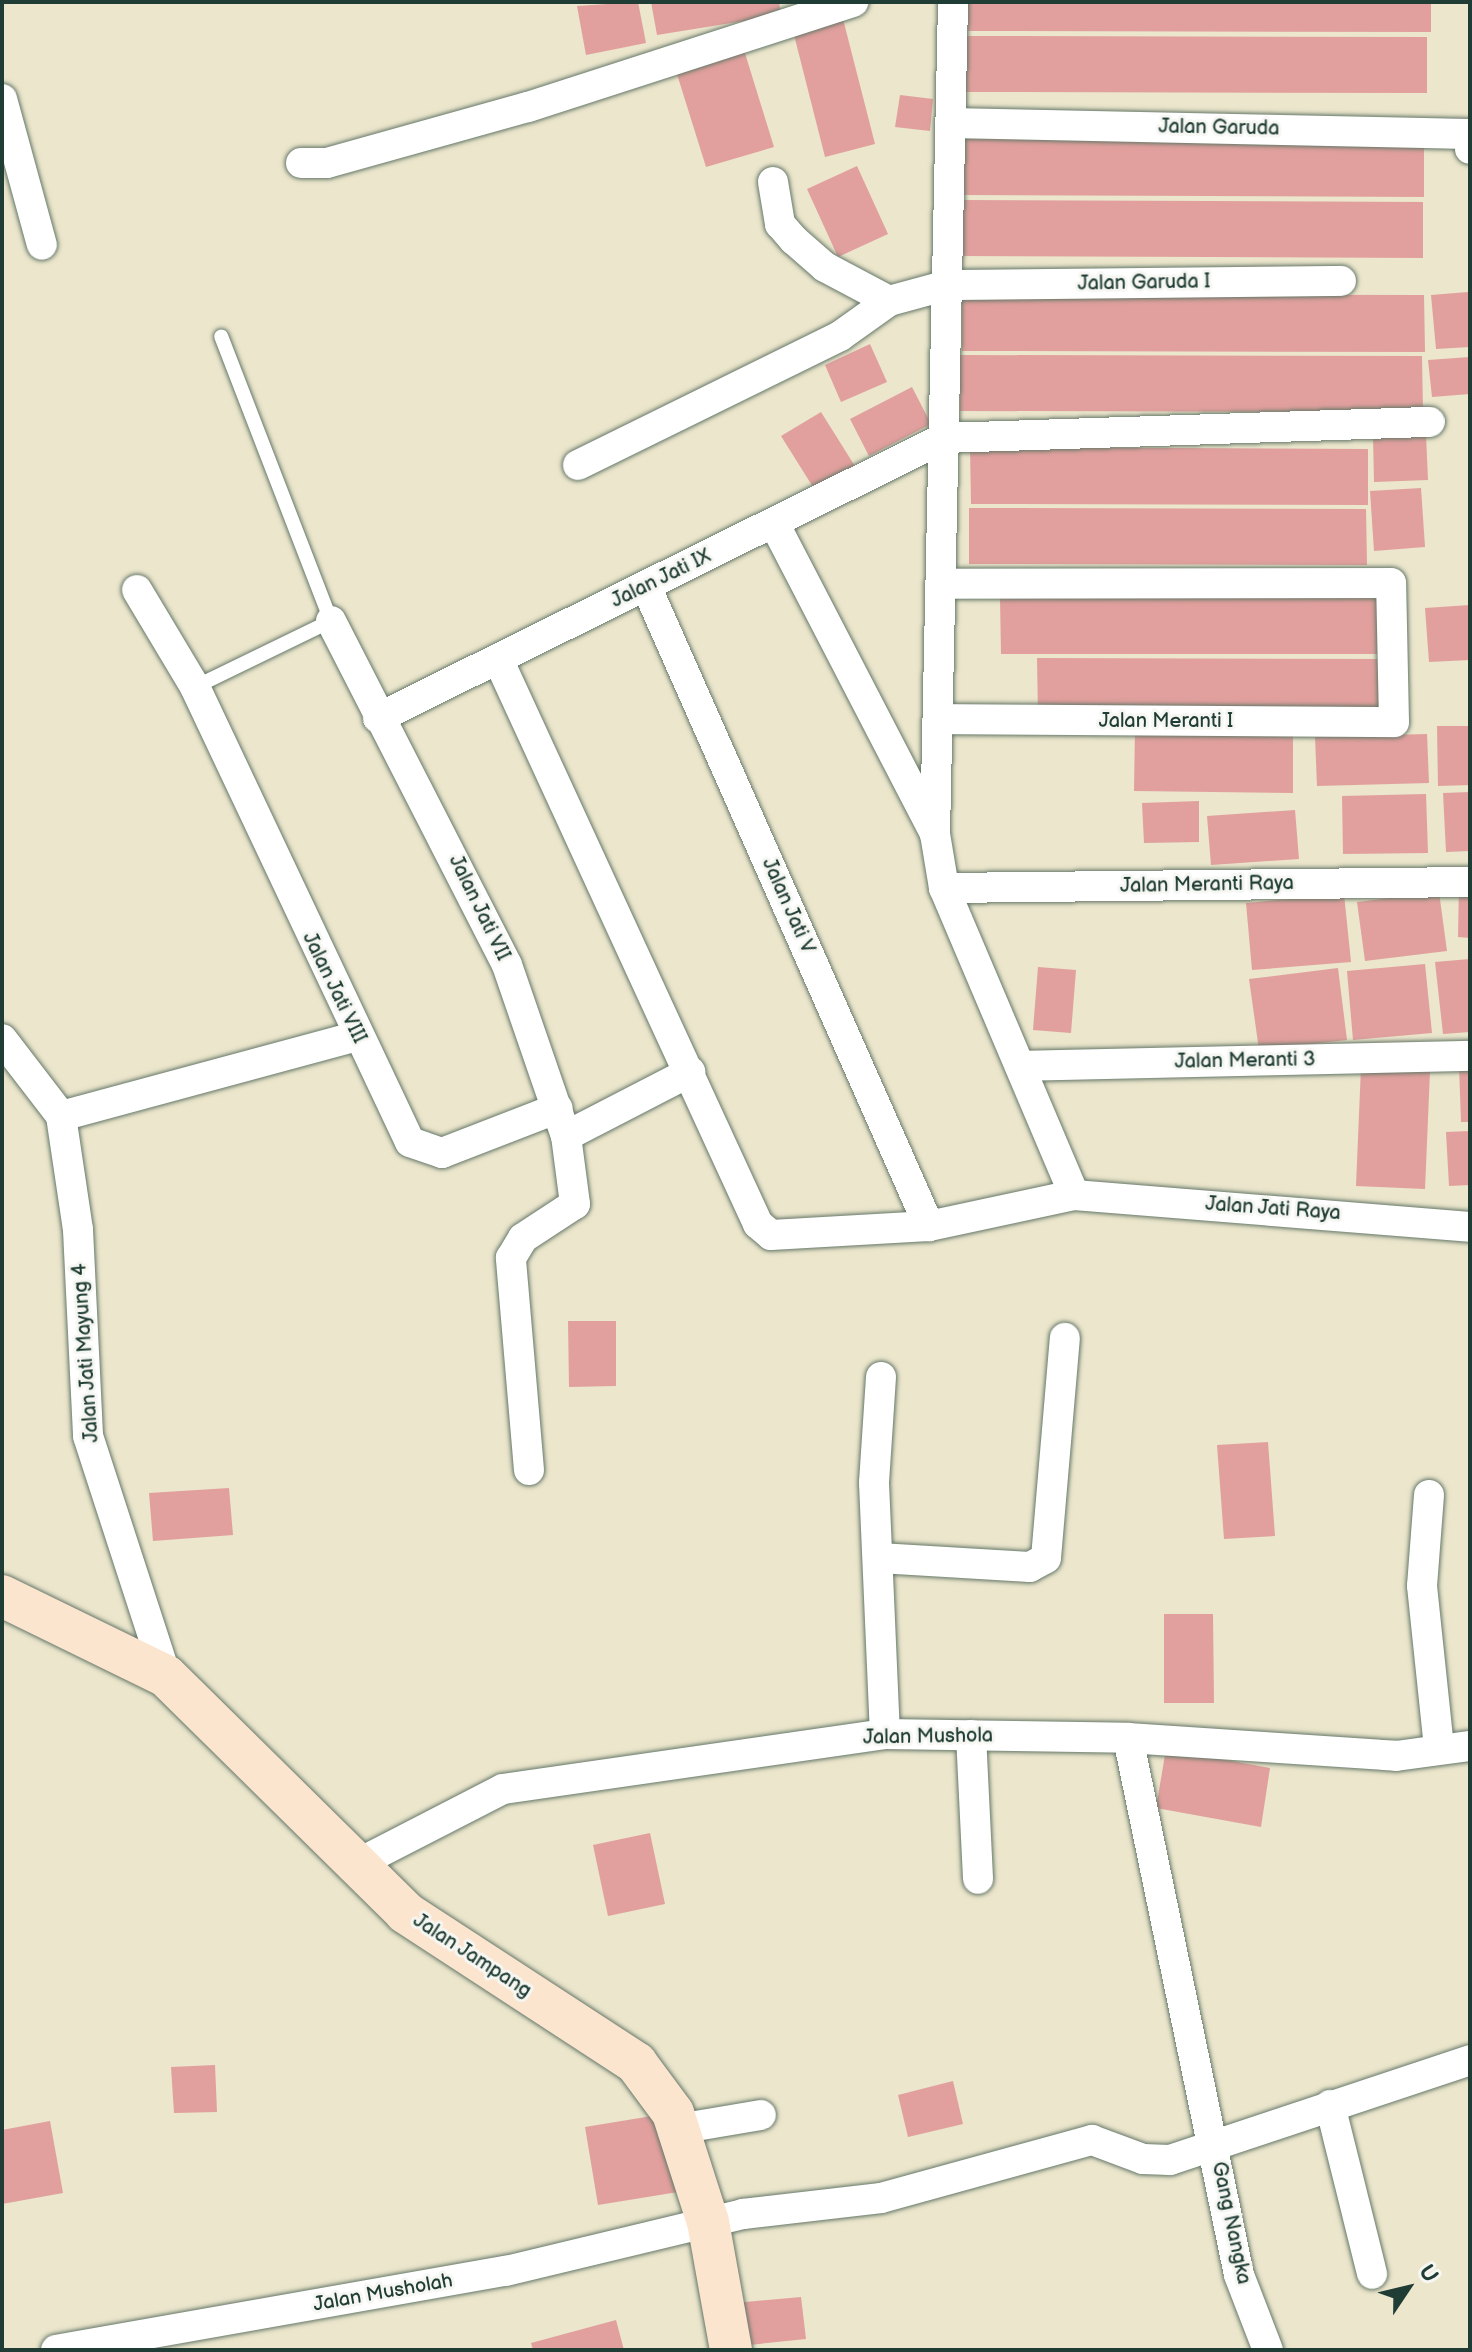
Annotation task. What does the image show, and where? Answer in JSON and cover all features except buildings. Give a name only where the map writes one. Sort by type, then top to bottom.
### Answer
[{"type":"street","points":[[301,163],[327,163],[528,107],[854,2]]},
{"type":"street","points":[[953,2],[960,123],[948,285],[935,834],[944,888],[1074,1195]]},
{"type":"street","points":[[2,99],[42,245]]},
{"type":"street","name":"Jalan Garuda","points":[[960,123],[1470,134]]},
{"type":"street","points":[[1470,134],[1470,149]]},
{"type":"street","points":[[578,465],[840,336],[889,301],[825,267],[794,240],[780,224],[773,182]]},
{"type":"street","name":"Jalan Garuda I","points":[[889,301],[948,285],[1341,281]]},
{"type":"street","points":[[944,438],[1430,422]]},
{"type":"street","name":"Jalan Jati IX","points":[[378,718],[944,438]]},
{"type":"street","points":[[774,523],[935,834]]},
{"type":"street","name":"Jalan Meranti I","points":[[938,719],[1394,722],[1391,583],[941,584]]},
{"type":"street","name":"Jalan Jati V","points":[[646,586],[929,1226]]},
{"type":"street","name":"Jalan Jati VIII","points":[[137,590],[195,687],[402,1131],[426,1151],[442,1153],[558,1108]]},
{"type":"street","name":"Jalan Jati VII","points":[[331,621],[507,965],[566,1136],[575,1204],[523,1238],[511,1258],[529,1470]]},
{"type":"street","name":"Jalan Jati Raya","points":[[498,659],[758,1224],[771,1235],[929,1226],[1074,1195],[1468,1224]]},
{"type":"street","name":"Jalan Meranti Raya","points":[[944,888],[1470,882]]},
{"type":"street","points":[[61,1116],[357,1036]]},
{"type":"street","name":"Jalan Jati Mayung 4","points":[[2,1039],[14,1071],[61,1116],[78,1230],[88,1436],[166,1676]]},
{"type":"street","name":"Jalan Meranti 3","points":[[1020,1066],[1470,1056]]},
{"type":"street","points":[[566,1136],[690,1072]]},
{"type":"street","points":[[879,1558],[1030,1567],[1046,1558],[1065,1338]]},
{"type":"street","points":[[881,1377],[879,1558],[885,1734]]},
{"type":"street","points":[[1429,1495],[1422,1586],[1439,1749]]},
{"type":"street","name":"Jalan Jampang","points":[[2,1596],[166,1676],[446,1945],[636,2063],[678,2129],[708,2222],[731,2350]]},
{"type":"street","name":"Jalan Mushola","points":[[359,1863],[503,1789],[885,1734],[1128,1738],[1396,1756],[1470,1746]]},
{"type":"street","points":[[971,1735],[978,1879]]},
{"type":"street","name":"Gang Nangka","points":[[1128,1738],[1239,2275],[1268,2350]]},
{"type":"street","name":"Jalan Musholah","points":[[56,2350],[506,2271],[708,2222],[881,2198],[1092,2140],[1153,2161],[1470,2060]]},
{"type":"street","points":[[1330,2105],[1372,2274]]},
{"type":"street","points":[[678,2129],[761,2115]]},
{"type":"lane","points":[[195,687],[331,621],[221,336]]}]
